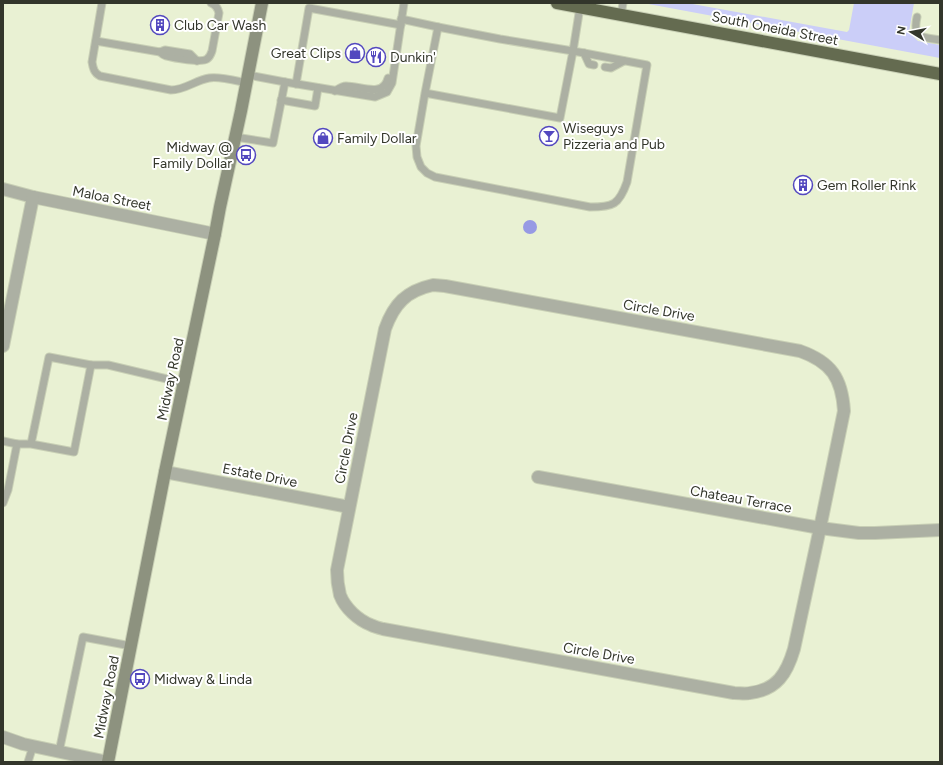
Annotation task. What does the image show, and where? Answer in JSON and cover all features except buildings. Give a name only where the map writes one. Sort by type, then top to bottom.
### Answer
[{"type":"highway","name":"South Oneida Street","points":[[557,3],[580,7],[622,9],[940,74]]},
{"type":"main road","name":"Midway Road","points":[[108,762],[262,3]]},
{"type":"street","name":"Maloa Street","points":[[3,189],[33,197],[215,234]]},
{"type":"street","points":[[3,346],[33,197]]},
{"type":"street","name":"Circle Drive","points":[[433,285],[800,351],[819,359],[835,376],[843,398],[844,411],[820,528],[794,650],[790,662],[780,679],[764,690],[750,693],[734,693],[383,629],[370,625],[360,619],[345,605],[340,595],[338,582],[337,570],[385,329],[389,317],[403,299],[422,287],[433,285]]},
{"type":"street","name":"Estate Drive","points":[[166,472],[349,507]]},
{"type":"street","name":"Chateau Terrace","points":[[538,477],[820,528],[859,533],[940,530]]},
{"type":"street","points":[[3,737],[17,743],[108,762]]},
{"type":"lane","points":[[102,3],[92,66],[95,73],[103,78],[171,90],[183,88],[210,77],[247,79],[285,82],[375,98],[386,92],[392,83],[404,3]]},
{"type":"lane","points":[[96,41],[160,52],[164,56],[204,61],[210,56],[212,51],[219,13],[219,9],[211,3]]},
{"type":"lane","points":[[425,93],[560,118],[580,7]]},
{"type":"lane","points":[[296,84],[309,8],[438,27],[647,65],[627,182],[623,194],[615,203],[604,207],[590,207],[435,177],[427,174],[421,167],[417,157],[416,146],[438,27]]},
{"type":"lane","points":[[917,17],[915,25],[918,35],[940,40]]},
{"type":"lane","points":[[584,53],[588,64],[594,65]]},
{"type":"lane","points":[[605,67],[611,68],[624,61]]},
{"type":"lane","points":[[235,137],[273,143],[285,82]]},
{"type":"lane","points":[[281,100],[315,106],[318,88]]},
{"type":"lane","points":[[32,444],[49,357],[91,365],[108,365],[184,383]]},
{"type":"lane","points":[[3,441],[17,444],[32,444],[74,452],[91,365]]},
{"type":"lane","points":[[3,504],[8,490],[17,444]]},
{"type":"lane","points":[[59,752],[83,637],[131,646]]},
{"type":"lane","points":[[28,762],[33,746]]},
{"type":"shaded area","points":[[643,3],[687,3],[847,32],[849,30],[854,3],[914,3],[909,32],[918,41],[940,45],[940,58]]},
{"type":"water","points":[[530,220],[535,222],[537,227],[535,232],[530,234],[525,232],[523,227],[525,222]]},
{"type":"place","name":"Club Car Wash","points":[[160,25]]},
{"type":"place","name":"Great Clips","points":[[355,53]]},
{"type":"place","name":"Dunkin'","points":[[376,57]]},
{"type":"place","name":"Wiseguys Pizzeria and Pub","points":[[549,136]]},
{"type":"place","name":"Family Dollar","points":[[323,138]]},
{"type":"place","name":"Midway @ Family Dollar","points":[[246,155]]},
{"type":"place","name":"Gem Roller Rink","points":[[803,185]]},
{"type":"place","name":"Midway & Linda","points":[[140,679]]}]
